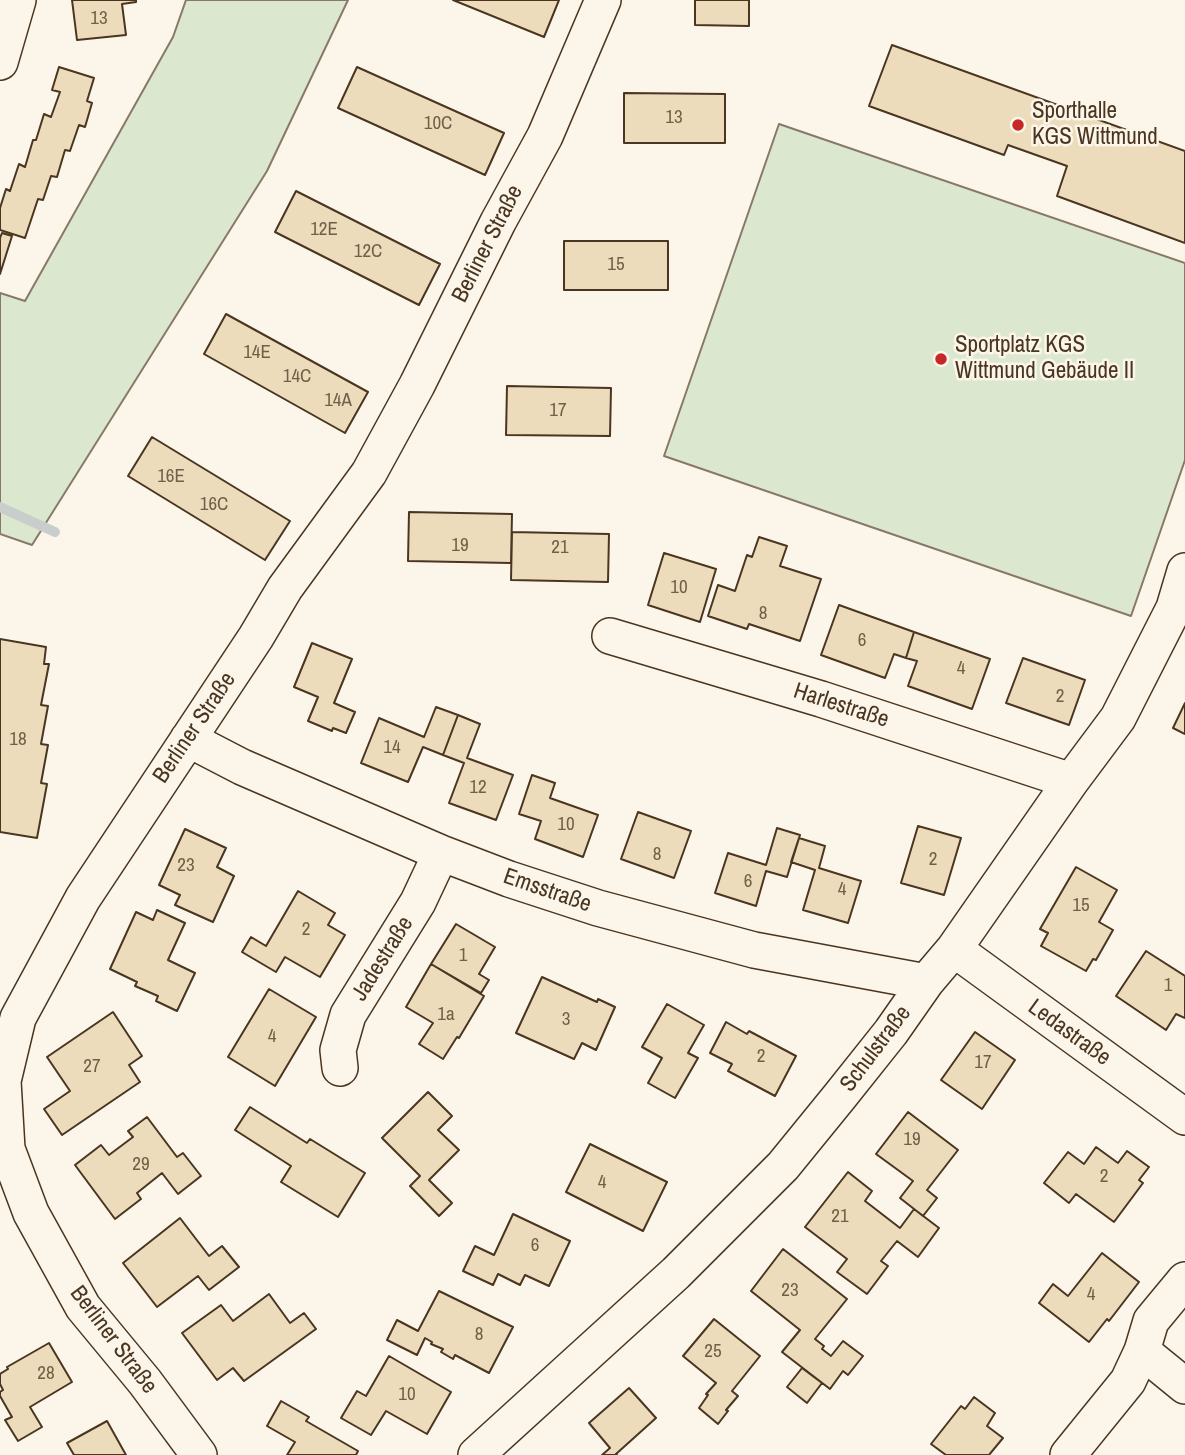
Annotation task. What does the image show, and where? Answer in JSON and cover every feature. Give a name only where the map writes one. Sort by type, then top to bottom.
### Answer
[{"type":"street","points":[[0,62],[19,0]]},
{"type":"street","name":"Berliner Straße","points":[[199,1455],[145,1382],[83,1307],[32,1213],[7,1149],[3,1081],[9,1021],[83,898],[256,637],[285,588],[369,473],[544,136],[603,0]]},
{"type":"street","name":"Schulstraße","points":[[476,1455],[676,1273],[783,1166],[857,1075],[954,949],[1070,781],[1118,718],[1174,608],[1185,571]]},
{"type":"street","name":"Harlestraße","points":[[610,636],[821,699],[1070,781]]},
{"type":"street","name":"Emsstraße","points":[[188,739],[242,767],[441,853],[509,879],[685,933],[780,956],[926,982]]},
{"type":"street","name":"Jadestraße","points":[[340,1068],[338,1050],[348,1015],[418,902],[441,853]]},
{"type":"street","name":"Ledastraße","points":[[954,949],[1185,1117]]},
{"type":"street","points":[[1068,1455],[1128,1381],[1142,1352],[1152,1321],[1185,1280]]},
{"type":"street","points":[[1142,1352],[1185,1386]]},
{"type":"green space","points":[[186,0],[348,0],[267,171],[32,545],[0,534],[0,293],[25,301],[173,37]]},
{"type":"green space","name":"Sportplatz KGS Wittmund Gebäude II","points":[[779,124],[1185,263],[1185,460],[1131,616],[664,456]]},
{"type":"building","points":[[72,0],[136,0],[122,4],[126,35],[77,40]]},
{"type":"building","points":[[453,0],[559,0],[544,37]]},
{"type":"building","points":[[695,0],[749,0],[749,26],[695,25]]},
{"type":"building","name":"Sporthalle KGS Wittmund","points":[[892,45],[1185,151],[1185,243],[1057,196],[1067,166],[1008,145],[1004,155],[869,106]]},
{"type":"building","points":[[59,67],[94,78],[87,101],[92,103],[85,127],[79,125],[70,151],[65,150],[57,177],[51,176],[43,200],[38,199],[25,238],[0,230],[0,208],[6,189],[10,191],[19,164],[25,167],[44,114],[51,117],[60,92],[52,90]]},
{"type":"building","points":[[357,67],[504,133],[485,175],[338,108]]},
{"type":"building","points":[[624,93],[725,94],[725,143],[624,143]]},
{"type":"building","points":[[296,191],[440,264],[419,305],[275,232]]},
{"type":"building","points":[[2,233],[12,236],[0,274],[0,238]]},
{"type":"building","points":[[564,241],[668,241],[668,290],[564,290]]},
{"type":"building","points":[[226,314],[368,392],[345,433],[204,354]]},
{"type":"building","points":[[507,386],[611,388],[610,436],[506,435]]},
{"type":"building","points":[[152,437],[290,521],[265,560],[128,476]]},
{"type":"building","points":[[409,512],[512,514],[511,563],[408,561]]},
{"type":"building","points":[[512,532],[609,534],[608,582],[511,580]]},
{"type":"building","points":[[759,537],[787,546],[780,566],[821,579],[800,641],[749,624],[747,629],[708,616],[718,585],[735,591],[747,555],[752,557]]},
{"type":"building","points":[[664,553],[716,569],[700,622],[648,605]]},
{"type":"building","points":[[839,605],[914,632],[906,658],[894,654],[885,678],[821,655]]},
{"type":"building","points":[[914,632],[990,659],[972,709],[908,686],[917,661],[906,658]]},
{"type":"building","points":[[0,639],[46,647],[44,664],[49,664],[41,705],[48,706],[41,744],[48,745],[41,783],[47,784],[37,838],[0,832]]},
{"type":"building","points":[[312,643],[352,659],[334,703],[355,712],[346,733],[333,728],[332,731],[308,721],[318,697],[294,687]]},
{"type":"building","points":[[1023,658],[1085,680],[1069,725],[1006,703]]},
{"type":"building","points":[[1185,703],[1185,734],[1173,728]]},
{"type":"building","points":[[436,707],[458,715],[443,755],[423,747],[408,782],[361,763],[379,718],[424,737]]},
{"type":"building","points":[[458,715],[480,724],[467,758],[513,775],[496,820],[449,803],[464,763],[443,755]]},
{"type":"building","points":[[532,775],[555,783],[550,798],[598,815],[583,857],[535,839],[541,821],[519,814]]},
{"type":"building","points":[[638,812],[691,831],[674,878],[621,859]]},
{"type":"building","points":[[918,826],[961,838],[944,895],[901,883]]},
{"type":"building","points":[[777,828],[800,835],[787,877],[766,871],[756,906],[715,893],[728,853],[766,865]]},
{"type":"building","points":[[185,829],[226,848],[217,867],[234,876],[213,922],[175,905],[180,895],[159,885]]},
{"type":"building","points":[[799,838],[825,846],[819,868],[861,881],[848,923],[803,910],[815,870],[791,862]]},
{"type":"building","points":[[1076,867],[1117,890],[1099,922],[1113,930],[1096,960],[1093,959],[1086,971],[1041,946],[1048,933],[1040,929]]},
{"type":"building","points":[[298,891],[335,913],[328,925],[345,935],[320,977],[285,957],[276,972],[242,952],[251,937],[266,946]]},
{"type":"building","points":[[157,910],[185,923],[168,960],[195,973],[177,1011],[156,1001],[158,996],[135,986],[137,982],[110,969],[136,912],[153,920]]},
{"type":"building","points":[[456,924],[495,947],[479,974],[489,980],[481,993],[431,964]]},
{"type":"building","points":[[1146,951],[1185,976],[1185,1018],[1176,1014],[1166,1030],[1116,996]]},
{"type":"building","points":[[431,964],[484,996],[443,1059],[419,1044],[433,1023],[406,1007]]},
{"type":"building","points":[[542,977],[597,1002],[598,999],[615,1007],[596,1050],[582,1043],[574,1059],[516,1033]]},
{"type":"building","points":[[269,989],[316,1017],[275,1086],[228,1057]]},
{"type":"building","points":[[667,1004],[704,1025],[688,1053],[698,1058],[675,1098],[648,1083],[662,1058],[642,1047]]},
{"type":"building","points":[[113,1012],[142,1056],[129,1065],[140,1082],[62,1135],[44,1109],[70,1091],[47,1057]]},
{"type":"building","points":[[726,1022],[796,1056],[775,1096],[728,1071],[732,1064],[710,1053]]},
{"type":"building","points":[[975,1032],[1015,1060],[982,1109],[941,1080]]},
{"type":"building","points":[[428,1092],[452,1116],[438,1130],[459,1150],[429,1180],[452,1203],[439,1216],[410,1186],[420,1176],[382,1138]]},
{"type":"building","points":[[250,1107],[307,1143],[310,1139],[365,1173],[338,1217],[281,1182],[291,1166],[235,1130]]},
{"type":"building","points":[[908,1112],[958,1150],[927,1190],[937,1198],[923,1216],[900,1198],[913,1181],[876,1154]]},
{"type":"building","points":[[147,1117],[177,1157],[183,1153],[201,1176],[178,1194],[162,1173],[137,1193],[141,1199],[115,1219],[75,1165],[101,1145],[109,1155],[133,1137],[128,1131]]},
{"type":"building","points":[[590,1144],[667,1182],[643,1231],[566,1192]]},
{"type":"building","points":[[1096,1147],[1118,1163],[1127,1151],[1149,1167],[1139,1180],[1143,1183],[1114,1222],[1076,1194],[1069,1203],[1044,1183],[1068,1152],[1084,1164]]},
{"type":"building","points":[[848,1172],[872,1191],[865,1201],[900,1228],[914,1209],[939,1228],[918,1257],[897,1241],[881,1261],[888,1266],[867,1294],[837,1272],[847,1259],[805,1227]]},
{"type":"building","points":[[513,1214],[570,1241],[549,1286],[525,1275],[520,1285],[498,1274],[493,1285],[463,1271],[475,1246],[494,1255]]},
{"type":"building","points":[[180,1218],[209,1256],[222,1246],[239,1267],[209,1290],[198,1276],[157,1307],[123,1263]]},
{"type":"building","points":[[783,1249],[847,1299],[815,1339],[831,1356],[843,1341],[863,1356],[848,1375],[843,1371],[830,1389],[782,1352],[800,1330],[751,1291]]},
{"type":"building","points":[[1102,1253],[1139,1282],[1089,1342],[1039,1303],[1053,1284],[1068,1296]]},
{"type":"building","points":[[439,1291],[513,1327],[489,1373],[455,1355],[453,1359],[425,1338],[417,1355],[387,1340],[397,1320],[418,1331]]},
{"type":"building","points":[[269,1294],[290,1323],[304,1313],[316,1329],[244,1381],[233,1368],[217,1380],[182,1333],[221,1305],[233,1321]]},
{"type":"building","points":[[714,1319],[760,1356],[732,1391],[738,1396],[718,1424],[699,1408],[716,1383],[683,1356]]},
{"type":"building","points":[[49,1343],[72,1382],[30,1407],[42,1427],[18,1441],[5,1420],[12,1417],[0,1396],[3,1390],[0,1374],[8,1369],[7,1367]]},
{"type":"building","points":[[389,1356],[451,1392],[427,1434],[386,1411],[371,1435],[341,1418],[357,1391],[366,1396]]},
{"type":"building","points":[[802,1368],[822,1383],[807,1403],[787,1387]]},
{"type":"building","points":[[629,1388],[656,1418],[617,1455],[602,1455],[610,1448],[589,1423]]},
{"type":"building","points":[[974,1397],[995,1413],[987,1426],[1003,1438],[989,1455],[946,1455],[931,1444],[961,1406],[965,1409]]},
{"type":"building","points":[[281,1401],[309,1417],[306,1421],[358,1451],[356,1455],[287,1455],[295,1442],[267,1426]]},
{"type":"building","points":[[107,1421],[126,1455],[74,1455],[67,1443]]},
{"type":"waterway","points":[[0,507],[55,532]]},
{"type":"place","name":"Sporthalle KGS Wittmund","points":[[1018,125]]},
{"type":"place","name":"Sportplatz KGS Wittmund Gebäude II","points":[[941,359]]}]
